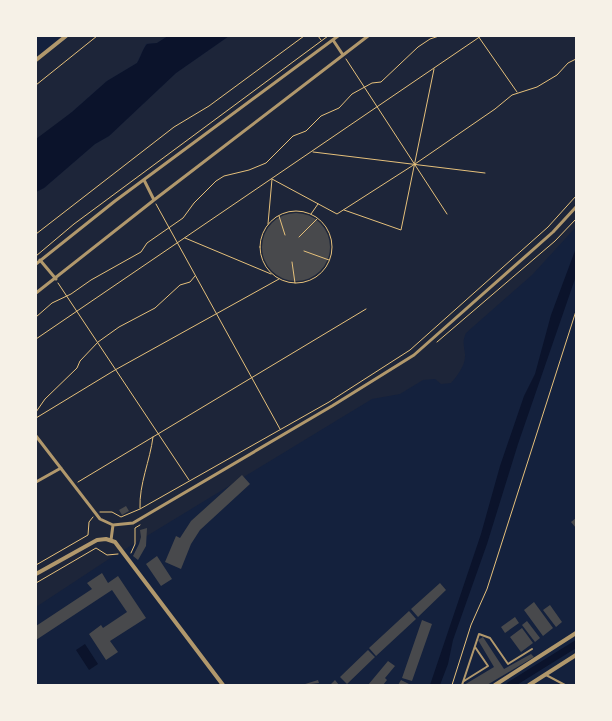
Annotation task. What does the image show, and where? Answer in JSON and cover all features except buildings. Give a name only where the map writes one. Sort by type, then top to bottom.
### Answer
[{"type":"street","points":[[36,60],[66,36]]},
{"type":"street","points":[[36,264],[144,180],[338,36]]},
{"type":"street","points":[[36,293],[56,279],[154,200],[368,36]]},
{"type":"street","points":[[333,40],[343,55]]},
{"type":"street","points":[[144,180],[154,200]]},
{"type":"street","points":[[36,436],[100,519],[113,525],[133,523],[332,406],[414,355],[553,232],[576,207]]},
{"type":"street","points":[[40,260],[56,279]]},
{"type":"street","points":[[36,482],[61,468]]},
{"type":"street","points":[[111,540],[113,525]]},
{"type":"street","points":[[36,574],[97,540],[111,540],[124,551],[223,685]]},
{"type":"street","points":[[495,685],[576,633]]},
{"type":"street","points":[[530,685],[576,655]]},
{"type":"lane","points":[[462,685],[479,634],[490,638],[508,664],[532,649]]},
{"type":"lane","points":[[463,682],[488,666],[475,647]]},
{"type":"lane","points":[[546,675],[564,685]]},
{"type":"path","points":[[36,85],[97,36]]},
{"type":"path","points":[[36,234],[174,127],[209,106],[304,36]]},
{"type":"path","points":[[36,256],[74,224],[328,36]]},
{"type":"path","points":[[36,317],[52,303],[67,296],[122,261],[142,252],[147,243],[183,218],[194,203],[216,181],[224,176],[249,170],[266,163],[293,136],[306,131],[317,119],[339,108],[352,94],[381,82],[418,47],[430,39],[439,36]]},
{"type":"path","points":[[36,340],[481,36]]},
{"type":"path","points":[[478,37],[517,92]]},
{"type":"path","points":[[343,55],[447,214]]},
{"type":"path","points":[[272,179],[337,214],[414,164],[495,109],[517,92],[537,87],[557,75],[568,63],[576,59]]},
{"type":"path","points":[[343,210],[401,230],[434,68]]},
{"type":"path","points":[[312,152],[485,173]]},
{"type":"path","points":[[268,224],[272,179]]},
{"type":"path","points":[[36,565],[88,535],[89,522],[96,514],[107,511],[121,517],[140,508],[280,429],[410,350],[548,227],[576,196]]},
{"type":"path","points":[[154,200],[280,429]]},
{"type":"path","points":[[311,214],[318,204]]},
{"type":"path","points":[[185,238],[279,279],[295,283],[314,278],[323,272],[329,260],[332,251],[331,238],[325,226],[317,218],[311,214],[298,211],[279,215],[268,224],[262,234],[260,248],[264,264],[273,276]]},
{"type":"path","points":[[279,215],[285,235]]},
{"type":"path","points":[[299,237],[317,218]]},
{"type":"path","points":[[304,251],[329,260]]},
{"type":"path","points":[[292,262],[295,283]]},
{"type":"path","points":[[36,412],[45,399],[77,368],[80,361],[98,342],[119,327],[155,308],[180,285],[190,282],[196,275]]},
{"type":"path","points":[[56,279],[190,481]]},
{"type":"path","points":[[36,418],[115,370],[279,279]]},
{"type":"path","points":[[73,485],[366,309]]},
{"type":"path","points":[[452,685],[471,625],[487,589],[576,311]]},
{"type":"path","points":[[140,508],[140,494],[151,453],[153,437]]},
{"type":"path","points":[[36,583],[96,548],[103,553],[112,555],[124,551]]},
{"type":"shaded area","points":[[70,36],[168,36],[157,43],[146,44],[137,63],[107,81],[55,127],[36,139],[36,62]]},
{"type":"shaded area","points":[[168,36],[229,36],[176,73],[109,136],[95,144],[44,188],[36,192],[36,139],[72,112],[107,81],[137,63],[147,44],[157,43]]},
{"type":"shaded area","points":[[229,36],[576,36],[576,227],[532,275],[466,333],[464,341],[464,362],[461,370],[451,383],[441,384],[435,379],[423,380],[400,394],[372,399],[109,559],[36,607],[36,192],[44,188],[95,144],[109,136],[176,73]]},
{"type":"shaded area","points":[[576,248],[576,276],[518,444],[487,544],[453,640],[448,664],[440,685],[430,685],[481,534],[500,466],[524,396],[535,374],[551,315]]},
{"type":"shaded area","points":[[85,644],[98,664],[89,670],[76,650]]},
{"type":"waterway","points":[[510,685],[576,644]]}]
